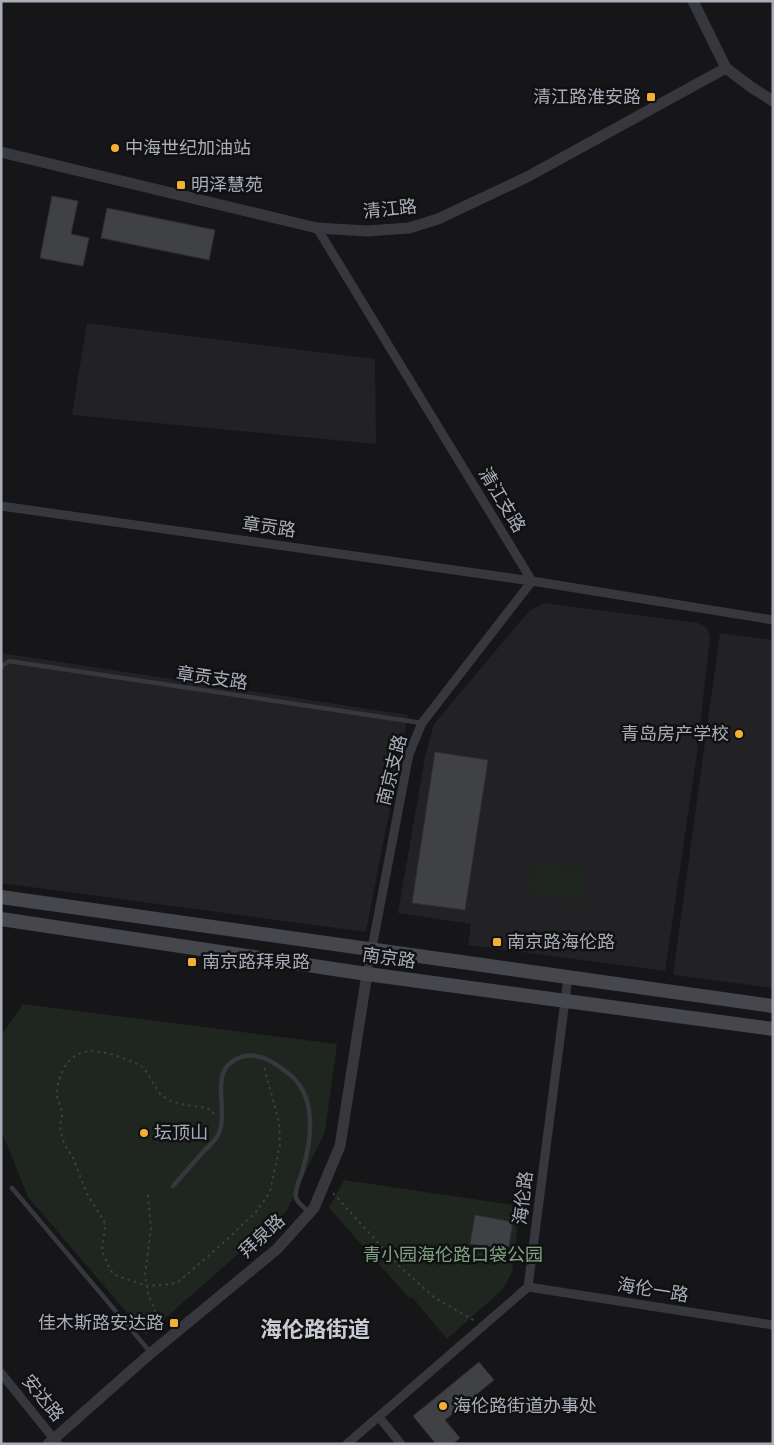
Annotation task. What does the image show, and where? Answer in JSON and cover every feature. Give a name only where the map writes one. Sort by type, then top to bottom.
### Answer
[{"type":"main road","name":"南京路","points":[[1,897],[773,1006]]},
{"type":"main road","name":"南京路","points":[[1,919],[367,974],[773,1030]]},
{"type":"street","points":[[693,1],[726,68],[773,101]]},
{"type":"street","name":"清江路","points":[[1,152],[317,228],[367,231],[409,228],[438,220],[527,177],[726,68]]},
{"type":"street","name":"清江支路","points":[[317,228],[532,581]]},
{"type":"street","name":"章贡路","points":[[1,506],[532,581]]},
{"type":"street","points":[[532,581],[773,620]]},
{"type":"street","name":"南京支路","points":[[367,974],[409,754],[422,722],[532,581]]},
{"type":"street","name":"拜泉路","points":[[54,1442],[151,1354],[277,1249],[314,1208],[340,1146],[367,974]]},
{"type":"street","name":"海伦路","points":[[528,1287],[568,976]]},
{"type":"street","points":[[347,1444],[528,1287]]},
{"type":"street","name":"海伦一路","points":[[528,1287],[773,1325]]},
{"type":"street","name":"安达路","points":[[1,1373],[54,1442]]},
{"type":"street","points":[[379,1417],[401,1444]]},
{"type":"lane","name":"章贡支路","points":[[1,669],[9,661],[422,722]]},
{"type":"lane","points":[[173,1186],[218,1136],[222,1116],[221,1081],[225,1068],[230,1062],[245,1056],[261,1057],[291,1075],[306,1098],[309,1111],[310,1138],[303,1170],[296,1189],[298,1202],[310,1212]]},
{"type":"lane","points":[[12,1188],[151,1354]]},
{"type":"path","points":[[220,1125],[211,1110],[172,1102],[163,1097],[140,1065],[97,1050],[71,1057],[61,1072],[57,1094],[62,1114],[60,1127],[68,1152],[72,1156],[87,1194],[104,1221],[102,1251],[110,1270],[115,1275],[147,1286],[178,1282],[256,1212],[270,1192],[280,1144],[279,1122],[261,1057]]},
{"type":"path","points":[[324,1183],[400,1266],[435,1298],[484,1326]]},
{"type":"path","points":[[148,1195],[151,1228],[145,1275],[148,1294],[157,1315],[151,1354]]},
{"type":"shaded area","points":[[87,323],[375,359],[376,444],[72,415]]},
{"type":"shaded area","points":[[544,603],[698,623],[707,628],[710,637],[697,753],[665,971],[468,945],[471,924],[398,913],[425,757],[434,724],[529,611]]},
{"type":"shaded area","points":[[720,633],[773,640],[773,988],[673,975]]},
{"type":"shaded area","points":[[1,653],[408,715],[366,932],[1,883]]},
{"type":"green space","points":[[533,864],[584,869],[581,899],[529,893]]},
{"type":"green space","points":[[23,1004],[337,1044],[325,1132],[286,1212],[146,1335],[28,1197],[1,1130],[1,1036]]},
{"type":"green space","name":"青小园海伦路口袋公园","points":[[344,1180],[520,1206],[512,1272],[503,1289],[447,1339],[412,1297],[410,1299],[329,1208]]},
{"type":"building","points":[[52,196],[78,201],[71,234],[89,238],[83,266],[40,258]]},
{"type":"building","points":[[107,208],[215,230],[209,260],[101,238]]},
{"type":"building","points":[[435,752],[488,760],[465,910],[412,903]]},
{"type":"building","points":[[475,1215],[513,1222],[508,1250],[470,1244]]},
{"type":"building","points":[[479,1362],[494,1380],[445,1420],[460,1438],[453,1444],[436,1444],[413,1416]]},
{"type":"place","name":"清江路淮安路","points":[[651,97]]},
{"type":"place","name":"中海世纪加油站","points":[[115,148]]},
{"type":"place","name":"明泽慧苑","points":[[181,185]]},
{"type":"place","name":"青岛房产学校","points":[[739,734]]},
{"type":"place","name":"南京路海伦路","points":[[497,942]]},
{"type":"place","name":"南京路拜泉路","points":[[192,962]]},
{"type":"place","name":"坛顶山","points":[[144,1133]]},
{"type":"place","name":"佳木斯路安达路","points":[[174,1323]]},
{"type":"place","name":"海伦路街道办事处","points":[[443,1406]]},
{"type":"district","name":"海伦路街道","points":[[315,1329]]}]
